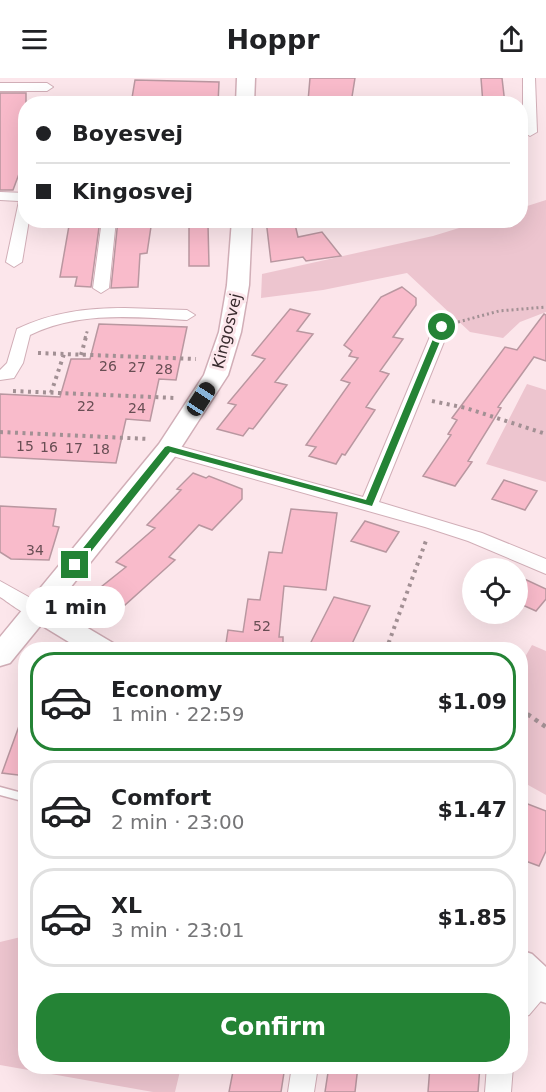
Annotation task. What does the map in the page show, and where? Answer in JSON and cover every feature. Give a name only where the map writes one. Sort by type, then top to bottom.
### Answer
[{"type":"street","points":[[245,96],[246,78]]},
{"type":"street","points":[[528,96],[529,78]]},
{"type":"street","points":[[0,87],[47,87]]},
{"type":"street","points":[[528,132],[546,131]]},
{"type":"street","points":[[0,196],[18,197]]},
{"type":"street","points":[[14,262],[20,228]]},
{"type":"street","points":[[101,288],[108,228]]},
{"type":"street","name":"Kingosvej","points":[[0,656],[171,444],[216,375],[230,332],[238,285],[242,228]]},
{"type":"street","points":[[0,375],[8,374],[15,363],[23,332],[39,323],[105,312],[187,315]]},
{"type":"street","points":[[369,504],[442,327]]},
{"type":"street","points":[[171,444],[475,537],[546,567]]},
{"type":"street","points":[[0,588],[91,642]]},
{"type":"street","points":[[301,1092],[304,1074]]},
{"type":"street","points":[[498,1092],[499,1074]]},
{"type":"lane","points":[[0,791],[18,796]]},
{"type":"path","points":[[442,327],[498,311],[546,307]]},
{"type":"path","points":[[18,352],[221,360]]},
{"type":"path","points":[[51,393],[64,354]]},
{"type":"path","points":[[10,391],[201,399]]},
{"type":"path","points":[[413,397],[466,408],[546,434]]},
{"type":"path","points":[[0,432],[171,444]]},
{"type":"path","points":[[389,642],[432,523]]},
{"type":"path","points":[[528,714],[546,727]]},
{"type":"shaded area","points":[[546,200],[546,312],[520,322],[503,338],[470,332],[407,273],[323,290],[261,298],[262,274],[433,236],[459,228],[528,228],[528,206]]},
{"type":"shaded area","points":[[527,384],[546,390],[546,482],[486,464]]},
{"type":"shaded area","points":[[532,645],[546,651],[546,795],[528,785],[528,652]]},
{"type":"shaded area","points":[[18,938],[18,1068],[0,1065],[0,942]]},
{"type":"shaded area","points":[[51,1074],[179,1074],[175,1092],[153,1092]]},
{"type":"building","points":[[310,78],[355,78],[352,96],[308,96]]},
{"type":"building","points":[[481,78],[502,78],[504,96],[482,96]]},
{"type":"building","points":[[135,80],[219,82],[218,96],[132,96]]},
{"type":"building","points":[[0,93],[26,93],[26,96],[18,96],[18,177],[13,190],[0,190]]},
{"type":"building","points":[[69,228],[99,228],[91,287],[75,286],[77,277],[60,277]]},
{"type":"building","points":[[117,228],[151,228],[147,253],[140,254],[138,287],[111,288]]},
{"type":"building","points":[[189,228],[208,228],[209,266],[189,266]]},
{"type":"building","points":[[267,228],[296,228],[298,237],[322,232],[341,256],[306,261],[303,257],[271,262]]},
{"type":"building","points":[[402,287],[416,298],[416,305],[393,337],[403,339],[380,371],[389,374],[366,407],[375,410],[345,455],[342,454],[336,464],[309,456],[316,447],[306,445],[350,383],[341,380],[358,358],[349,356],[352,351],[344,345],[381,297]]},
{"type":"building","points":[[290,309],[310,314],[297,331],[313,334],[275,382],[287,385],[253,429],[249,428],[243,436],[217,429],[236,405],[228,403],[265,359],[252,355]]},
{"type":"building","points":[[544,314],[546,315],[546,361],[534,357],[498,407],[501,408],[468,461],[472,462],[455,486],[423,476],[451,435],[448,434],[457,420],[452,418],[505,347],[517,350]]},
{"type":"building","points":[[99,324],[187,327],[176,380],[159,379],[150,421],[126,419],[116,463],[0,457],[0,394],[60,397],[71,359],[90,359]]},
{"type":"building","points":[[193,473],[206,478],[209,476],[242,489],[242,499],[212,530],[199,525],[169,557],[175,560],[125,605],[122,603],[110,613],[86,599],[126,567],[116,562],[155,528],[147,525],[181,490],[177,489]]},
{"type":"building","points":[[504,480],[537,491],[525,510],[492,499]]},
{"type":"building","points":[[0,506],[56,509],[53,526],[59,527],[49,560],[11,559],[0,552]]},
{"type":"building","points":[[291,509],[337,513],[326,590],[284,586],[279,637],[283,637],[283,642],[226,642],[228,630],[243,632],[248,599],[260,600],[269,552],[282,553]]},
{"type":"building","points":[[365,521],[399,532],[386,552],[351,541]]},
{"type":"building","points":[[528,581],[546,589],[546,599],[536,611],[528,607]]},
{"type":"building","points":[[334,597],[370,606],[353,642],[311,642]]},
{"type":"building","points":[[18,729],[18,775],[2,773]]},
{"type":"building","points":[[528,804],[546,811],[546,851],[539,866],[528,862]]},
{"type":"building","points":[[232,1074],[284,1074],[281,1092],[229,1092]]},
{"type":"building","points":[[328,1074],[357,1074],[355,1092],[325,1092]]},
{"type":"building","points":[[429,1074],[479,1074],[478,1092],[428,1092]]},
{"type":"route","points":[[75,565],[168,449],[369,504],[442,327]]}]
